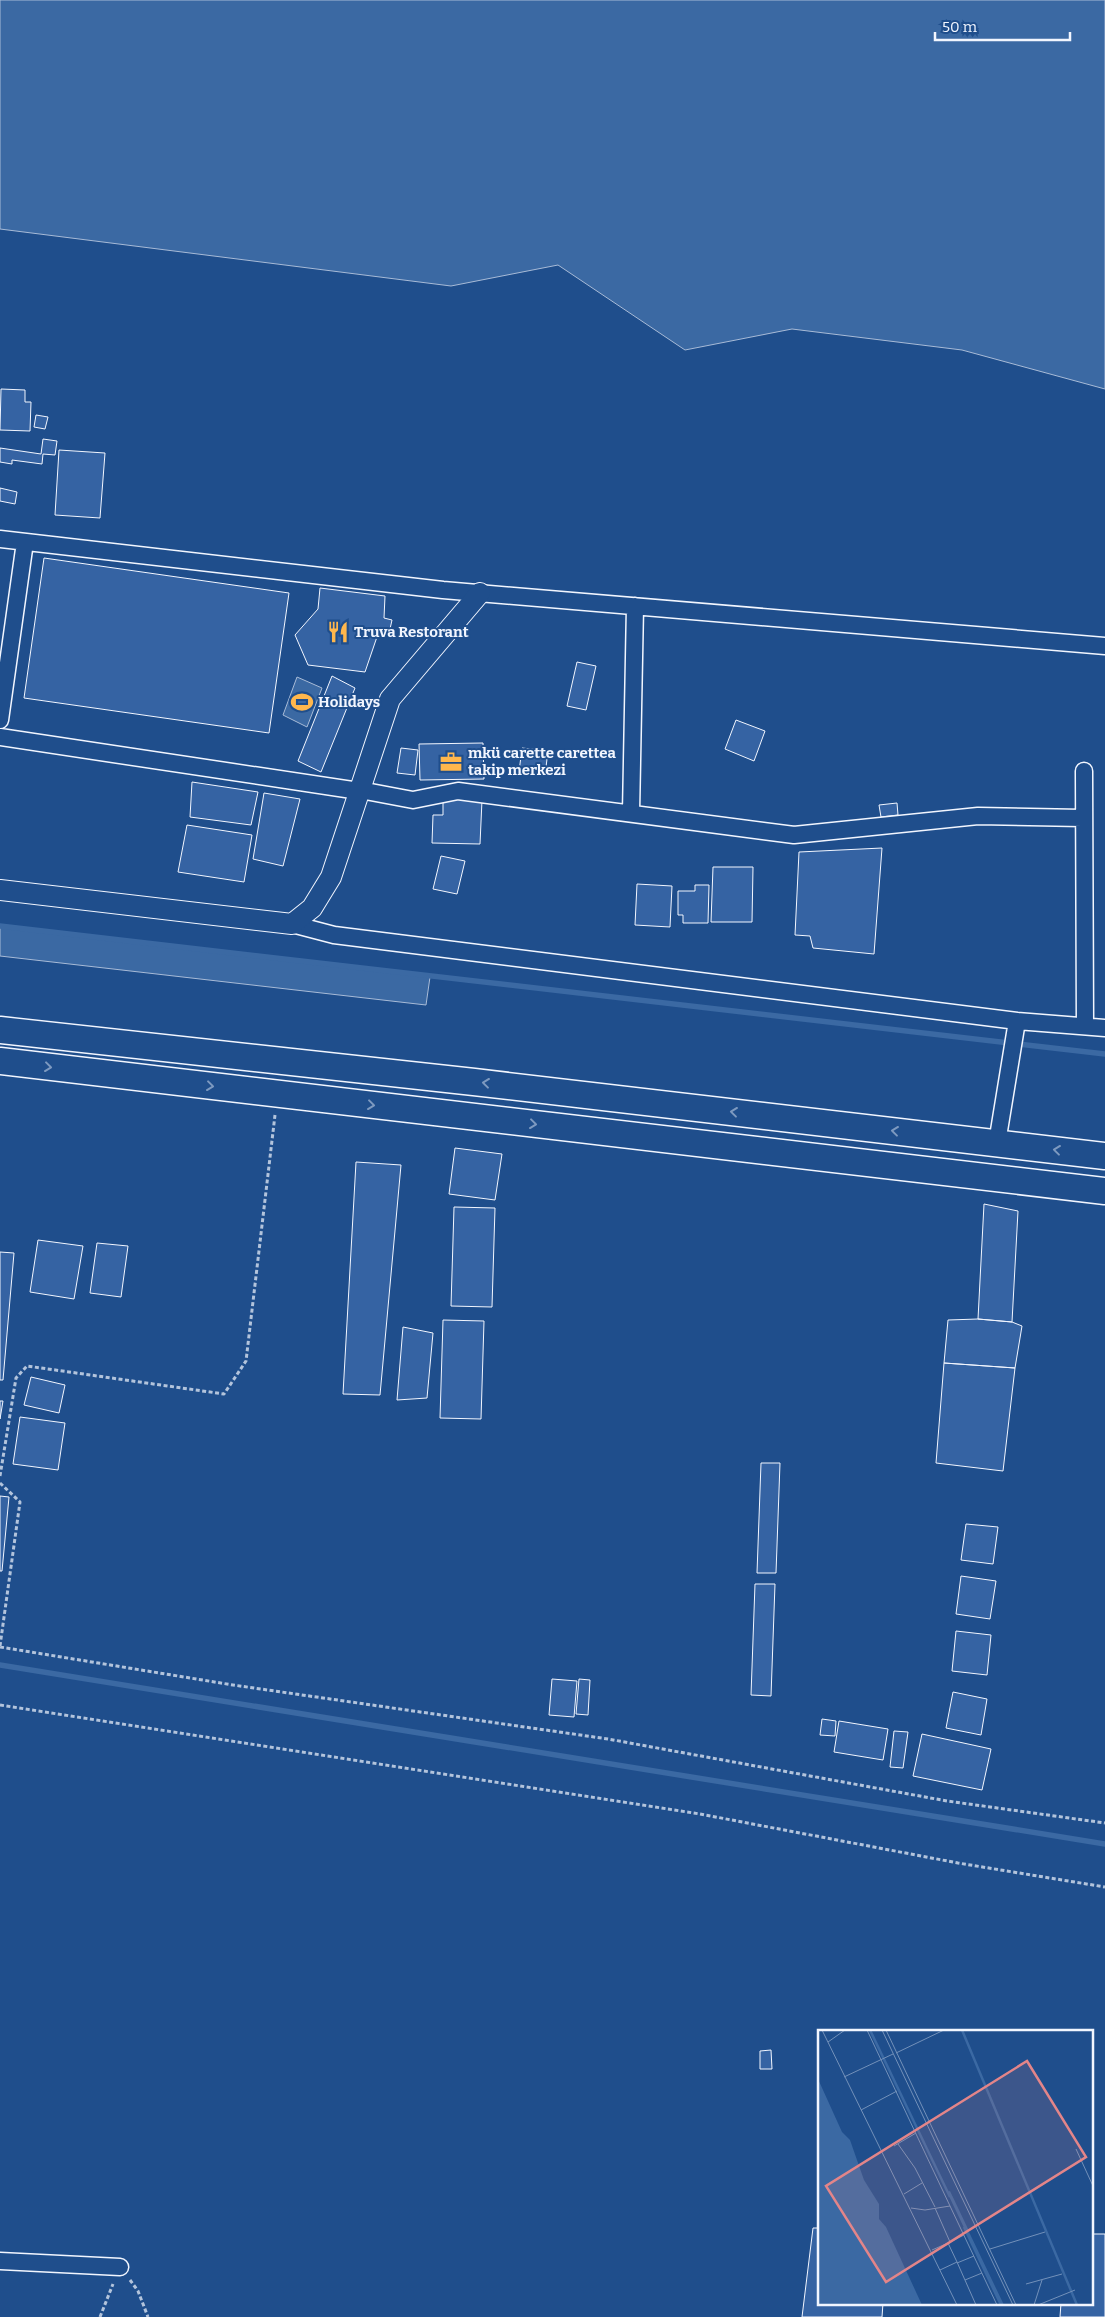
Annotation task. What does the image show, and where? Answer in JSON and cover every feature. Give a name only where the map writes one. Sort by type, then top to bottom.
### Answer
[{"type":"main road","points":[[0,1030],[454,1080],[1105,1156]]},
{"type":"main road","points":[[0,1061],[1105,1191]]},
{"type":"street","points":[[0,538],[480,593],[1105,646]]},
{"type":"street","points":[[25,542],[0,727],[413,800],[458,791],[794,835],[978,816],[1082,818]]},
{"type":"street","points":[[292,924],[312,908],[331,878],[390,699],[480,593]]},
{"type":"street","points":[[631,813],[635,606]]},
{"type":"street","points":[[1084,771],[1082,818],[1084,1026]]},
{"type":"street","points":[[0,890],[292,924],[334,935],[1017,1021],[1105,1028]]},
{"type":"street","points":[[997,1143],[1017,1021]]},
{"type":"street","points":[[0,2261],[120,2267]]},
{"type":"path","points":[[0,1476],[16,1378],[27,1366],[224,1394],[246,1361],[278,1094]]},
{"type":"path","points":[[0,1483],[20,1502],[0,1646],[233,1685],[608,1739],[947,1801],[1105,1823]]},
{"type":"path","points":[[0,1705],[422,1769],[700,1814],[958,1863],[1105,1887]]},
{"type":"path","points":[[100,2317],[120,2267]]},
{"type":"path","points":[[120,2267],[138,2291],[148,2317]]},
{"type":"water","points":[[0,0],[1105,0],[1105,389],[962,350],[792,329],[685,350],[558,265],[451,286],[0,229]]},
{"type":"water","name":"Holidays","points":[[297,677],[322,688],[307,727],[283,715]]},
{"type":"water","points":[[0,926],[430,977],[426,1005],[0,956]]},
{"type":"building","points":[[1,389],[25,390],[25,402],[31,402],[30,431],[0,430]]},
{"type":"building","points":[[36,415],[48,417],[45,429],[34,427]]},
{"type":"building","points":[[43,439],[57,441],[55,455],[43,454],[42,464],[12,460],[12,464],[0,462],[0,448],[41,454]]},
{"type":"building","points":[[59,450],[105,453],[100,518],[55,515]]},
{"type":"building","points":[[0,488],[17,492],[15,504],[0,501]]},
{"type":"building","points":[[44,558],[289,593],[269,733],[24,698]]},
{"type":"building","name":"Truva Restorant","points":[[320,588],[385,596],[384,618],[392,620],[390,629],[380,628],[365,672],[308,665],[295,635],[318,609]]},
{"type":"building","points":[[577,662],[596,666],[586,710],[567,706]]},
{"type":"building","points":[[332,676],[355,688],[321,772],[298,761]]},
{"type":"building","points":[[736,720],[765,731],[754,761],[725,749]]},
{"type":"building","name":"mkü carette carettea takip merkezi","points":[[483,743],[484,779],[420,780],[419,744]]},
{"type":"building","points":[[401,748],[418,750],[415,775],[397,773]]},
{"type":"building","points":[[522,748],[548,751],[545,775],[519,772]]},
{"type":"building","points":[[192,782],[258,792],[251,825],[190,817]]},
{"type":"building","points":[[264,793],[300,799],[283,866],[253,859]]},
{"type":"building","points":[[443,799],[482,800],[480,844],[432,843],[433,815],[443,815]]},
{"type":"building","points":[[897,803],[898,815],[881,817],[879,805]]},
{"type":"building","points":[[187,825],[252,835],[244,882],[178,872]]},
{"type":"building","points":[[882,848],[874,954],[813,948],[810,936],[795,935],[799,852]]},
{"type":"building","points":[[441,856],[465,861],[457,894],[433,889]]},
{"type":"building","points":[[713,867],[753,867],[752,922],[711,922]]},
{"type":"building","points":[[637,884],[672,886],[670,927],[635,925]]},
{"type":"building","points":[[695,885],[709,885],[708,923],[683,923],[683,915],[678,915],[678,891],[695,891]]},
{"type":"building","points":[[455,1148],[502,1154],[495,1200],[449,1194]]},
{"type":"building","points":[[356,1162],[401,1165],[380,1395],[343,1394]]},
{"type":"building","points":[[984,1204],[1018,1211],[1012,1322],[978,1319]]},
{"type":"building","points":[[454,1207],[495,1208],[492,1307],[451,1306]]},
{"type":"building","points":[[38,1240],[83,1246],[74,1299],[30,1292]]},
{"type":"building","points":[[97,1243],[128,1246],[121,1297],[90,1293]]},
{"type":"building","points":[[0,1252],[14,1253],[3,1380],[0,1380]]},
{"type":"building","points":[[978,1319],[1012,1322],[1022,1326],[1015,1368],[944,1363],[948,1320]]},
{"type":"building","points":[[443,1320],[484,1321],[481,1419],[440,1418]]},
{"type":"building","points":[[403,1327],[433,1333],[427,1398],[397,1400]]},
{"type":"building","points":[[944,1363],[1015,1368],[1003,1471],[936,1463]]},
{"type":"building","points":[[31,1377],[65,1385],[59,1413],[24,1405]]},
{"type":"building","points":[[0,1401],[3,1401],[0,1419]]},
{"type":"building","points":[[20,1417],[65,1423],[58,1470],[13,1464]]},
{"type":"building","points":[[761,1463],[780,1463],[776,1573],[757,1573]]},
{"type":"building","points":[[0,1496],[9,1497],[2,1571],[0,1571]]},
{"type":"building","points":[[966,1524],[998,1527],[993,1564],[961,1560]]},
{"type":"building","points":[[961,1576],[996,1581],[990,1619],[956,1614]]},
{"type":"building","points":[[755,1584],[775,1584],[771,1696],[751,1695]]},
{"type":"building","points":[[956,1631],[991,1635],[987,1675],[952,1671]]},
{"type":"building","points":[[552,1679],[577,1681],[574,1717],[549,1715]]},
{"type":"building","points":[[579,1679],[590,1680],[588,1715],[576,1714]]},
{"type":"building","points":[[953,1692],[987,1699],[981,1735],[946,1728]]},
{"type":"building","points":[[822,1719],[836,1721],[835,1736],[820,1735]]},
{"type":"building","points":[[839,1721],[888,1729],[883,1760],[834,1752]]},
{"type":"building","points":[[894,1731],[908,1732],[903,1768],[890,1767]]},
{"type":"building","points":[[922,1734],[991,1749],[982,1790],[913,1776]]},
{"type":"building","points":[[771,2050],[772,2069],[760,2069],[760,2051]]},
{"type":"building","points":[[813,2228],[818,2228],[818,2304],[883,2304],[882,2317],[802,2317]]},
{"type":"building","points":[[1092,2234],[1105,2234],[1105,2317],[1060,2317],[1061,2304],[1092,2304]]},
{"type":"waterway","points":[[0,926],[1105,1054]]},
{"type":"waterway","points":[[0,1665],[1105,1844]]},
{"type":"place","name":"Truva Restorant","points":[[338,632]]},
{"type":"place","name":"Holidays","points":[[302,702]]},
{"type":"place","name":"mkü carette carettea takip merkezi","points":[[451,762]]}]
